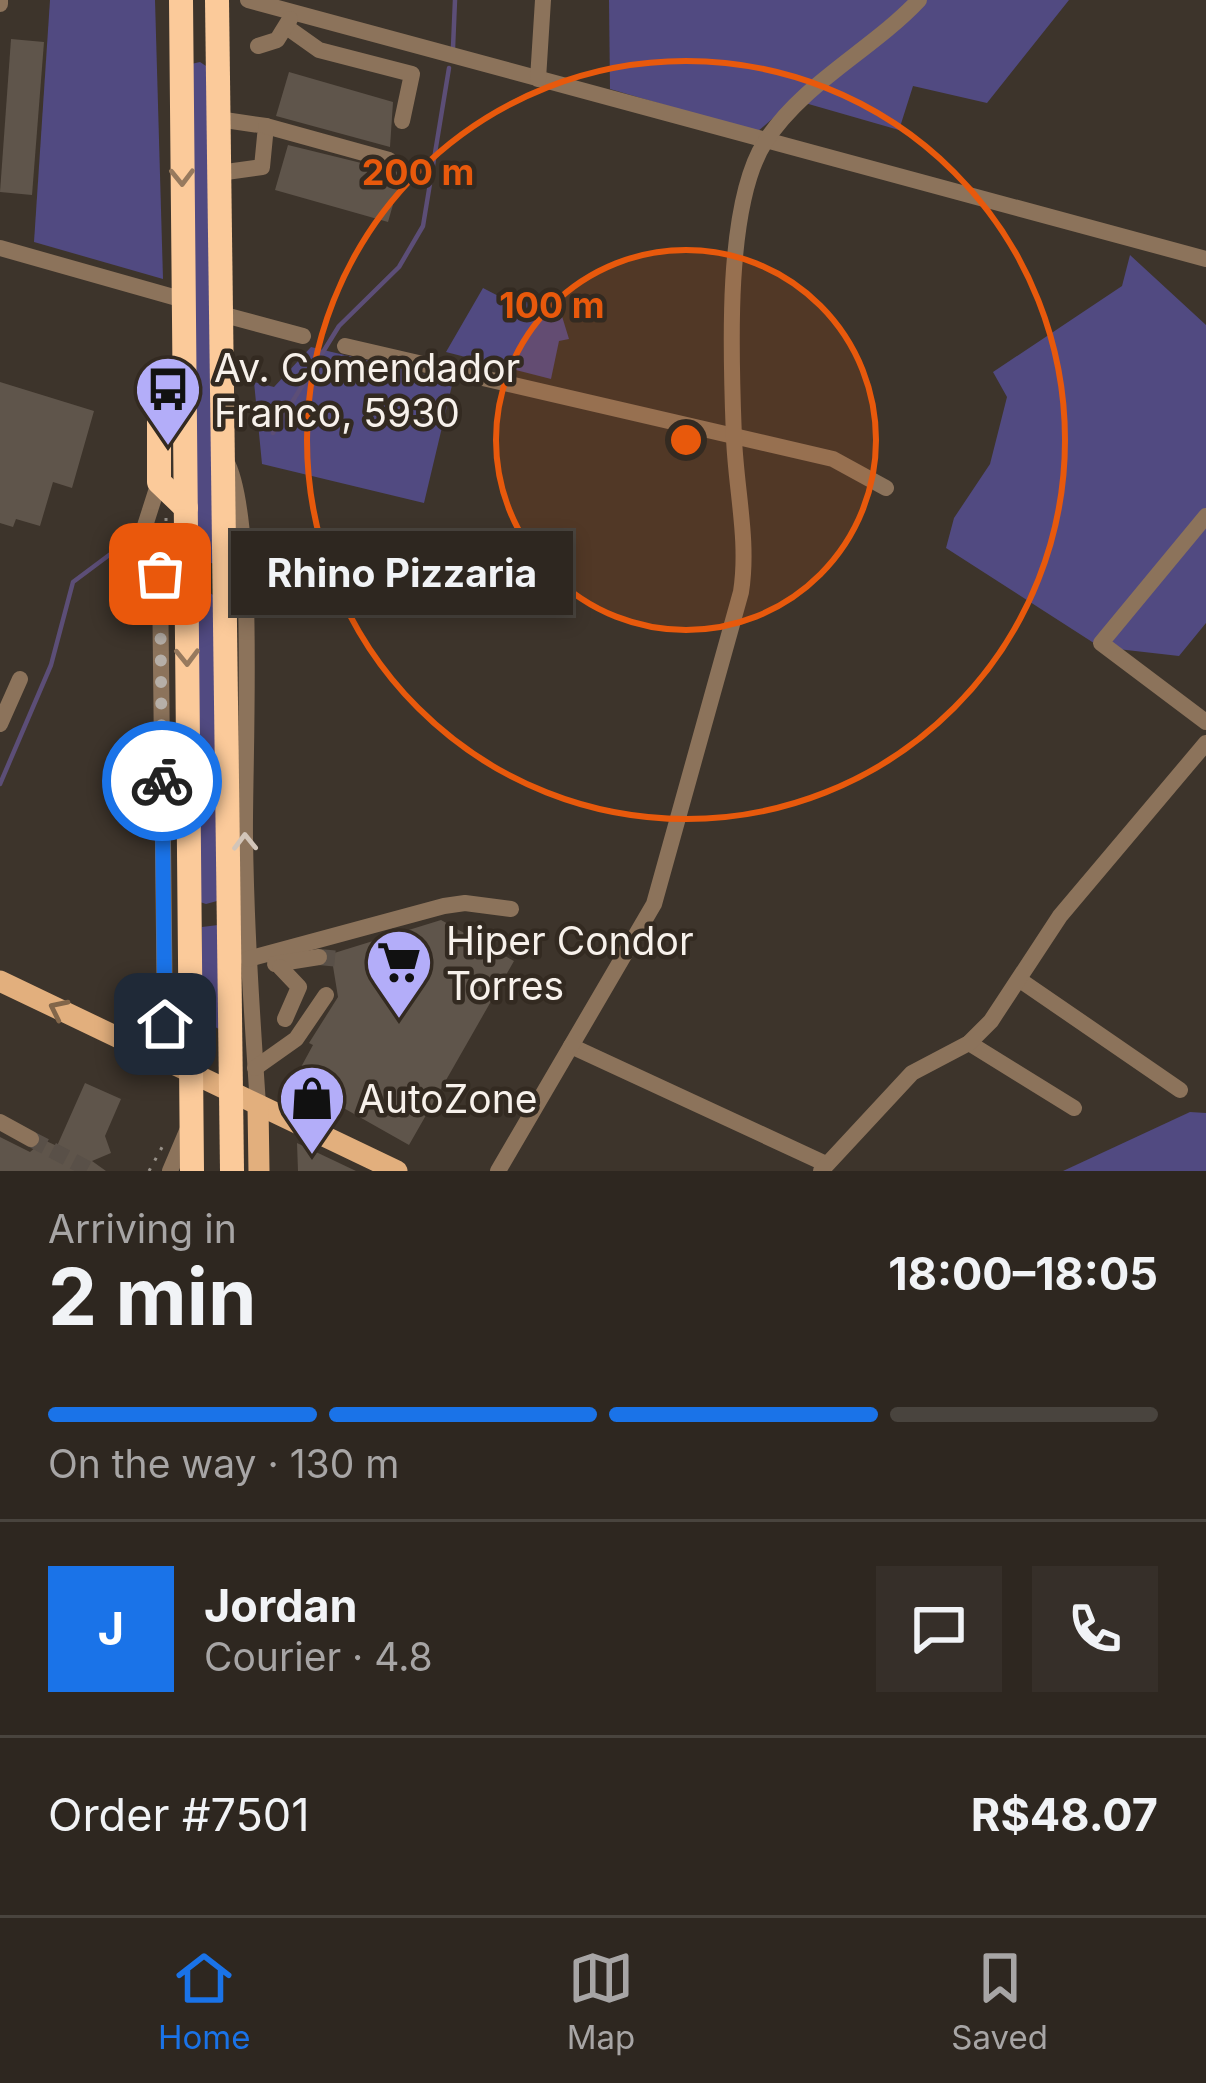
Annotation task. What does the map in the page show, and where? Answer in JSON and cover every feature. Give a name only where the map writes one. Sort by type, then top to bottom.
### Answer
[{"type":"highway","points":[[170,498],[184,373],[181,0]]},
{"type":"highway","points":[[217,0],[232,1171]]},
{"type":"highway","points":[[181,60],[185,50],[199,44],[216,63]]},
{"type":"highway","points":[[184,373],[159,410],[187,580],[192,1171]]},
{"type":"highway","points":[[187,580],[203,569],[225,582]]},
{"type":"highway","points":[[190,901],[192,912],[205,917],[229,909]]},
{"type":"main road","points":[[0,981],[397,1171]]},
{"type":"main road","points":[[258,1105],[259,1171]]},
{"type":"street","points":[[248,0],[290,20],[538,79],[1206,260]]},
{"type":"street","points":[[538,79],[543,0]]},
{"type":"street","points":[[498,1171],[654,904],[741,592],[745,563],[734,438],[737,230],[746,182],[766,141],[801,101],[886,35],[919,0]]},
{"type":"street","points":[[258,46],[271,44],[290,20]]},
{"type":"street","points":[[290,20],[319,50],[412,74],[402,121]]},
{"type":"street","points":[[218,119],[266,126],[389,160]]},
{"type":"street","points":[[219,173],[262,167],[266,126]]},
{"type":"street","points":[[0,248],[184,300]]},
{"type":"street","points":[[221,314],[303,336]]},
{"type":"street","points":[[345,346],[833,459],[886,488]]},
{"type":"street","points":[[224,457],[238,481],[264,961],[252,1026],[258,1105]]},
{"type":"street","points":[[165,1024],[160,574],[144,529],[170,498]]},
{"type":"street","points":[[1206,516],[1101,644],[1206,722]]},
{"type":"street","points":[[0,724],[20,680]]},
{"type":"street","points":[[571,1046],[824,1168],[912,1073],[969,1043],[1020,980],[1060,916],[1206,743]]},
{"type":"street","points":[[264,961],[444,906],[465,903],[511,909]]},
{"type":"street","points":[[264,961],[320,957]]},
{"type":"street","points":[[264,961],[299,987],[285,1019]]},
{"type":"street","points":[[1020,980],[1180,1090]]},
{"type":"street","points":[[255,1068],[304,1029],[326,995]]},
{"type":"street","points":[[252,1026],[285,1019],[304,1029]]},
{"type":"street","points":[[969,1043],[1074,1108]]},
{"type":"street","points":[[170,1171],[192,1120]]},
{"type":"street","points":[[0,1122],[32,1139]]},
{"type":"path","points":[[166,550],[170,498]]},
{"type":"path","points":[[149,1171],[168,1138]]},
{"type":"shaded area","points":[[50,0],[155,0],[163,279],[34,242]]},
{"type":"shaded area","points":[[609,0],[910,0],[757,132],[610,89]]},
{"type":"shaded area","points":[[925,0],[1069,0],[987,103],[913,86],[899,130],[805,103]]},
{"type":"shaded area","points":[[200,62],[209,68],[215,564],[196,559],[191,64]]},
{"type":"shaded area","points":[[1130,255],[1206,325],[1206,623],[1179,656],[1100,647],[946,548],[954,518],[990,464],[1007,397],[993,372],[1122,286]]},
{"type":"shaded area","points":[[483,288],[510,302],[520,292],[549,300],[553,313],[561,313],[569,339],[559,341],[551,379],[446,352]]},
{"type":"shaded area","points":[[311,347],[453,381],[424,503],[262,464],[254,382],[274,387]]},
{"type":"shaded area","points":[[205,590],[215,596],[217,901],[206,904],[200,902],[196,595]]},
{"type":"shaded area","points":[[218,925],[221,1030],[201,1020],[202,927]]},
{"type":"shaded area","points":[[1190,1112],[1206,1113],[1206,1171],[1063,1171]]},
{"type":"building","points":[[11,39],[44,42],[32,195],[0,192]]},
{"type":"building","points":[[289,72],[393,102],[390,147],[276,116]]},
{"type":"building","points":[[288,145],[402,173],[388,222],[275,190]]},
{"type":"building","points":[[0,382],[94,411],[72,488],[53,482],[40,526],[16,519],[13,527],[0,523]]},
{"type":"building","name":"Hiper Condor Torres","points":[[441,920],[514,961],[409,1145],[294,1080],[313,1045],[309,1043],[338,997],[331,954]]},
{"type":"building","points":[[85,1083],[121,1099],[105,1136],[111,1153],[92,1161],[106,1171],[0,1171],[0,1137],[30,1152],[44,1140],[57,1146]]},
{"type":"building","name":"AutoZone","points":[[297,1143],[356,1171],[298,1171]]},
{"type":"waterway","points":[[453,48],[455,0]]},
{"type":"waterway","points":[[273,433],[339,326],[399,267],[423,226],[449,68]]},
{"type":"waterway","points":[[0,784],[51,665],[73,582],[140,532]]},
{"type":"tunnel","points":[[319,957],[340,959]]},
{"type":"tunnel","points":[[31,1139],[92,1171]]},
{"type":"way so far","points":[[160,574],[162,781]]},
{"type":"place","name":"Av. Comendador Franco, 5930","points":[[168,448]]},
{"type":"place","name":"Rhino Pizzaria","points":[[160,574]]},
{"type":"place","name":"Hiper Condor Torres","points":[[399,1021]]},
{"type":"place","name":"AutoZone","points":[[312,1157]]},
{"type":"route","points":[[162,781],[165,1024]]}]
